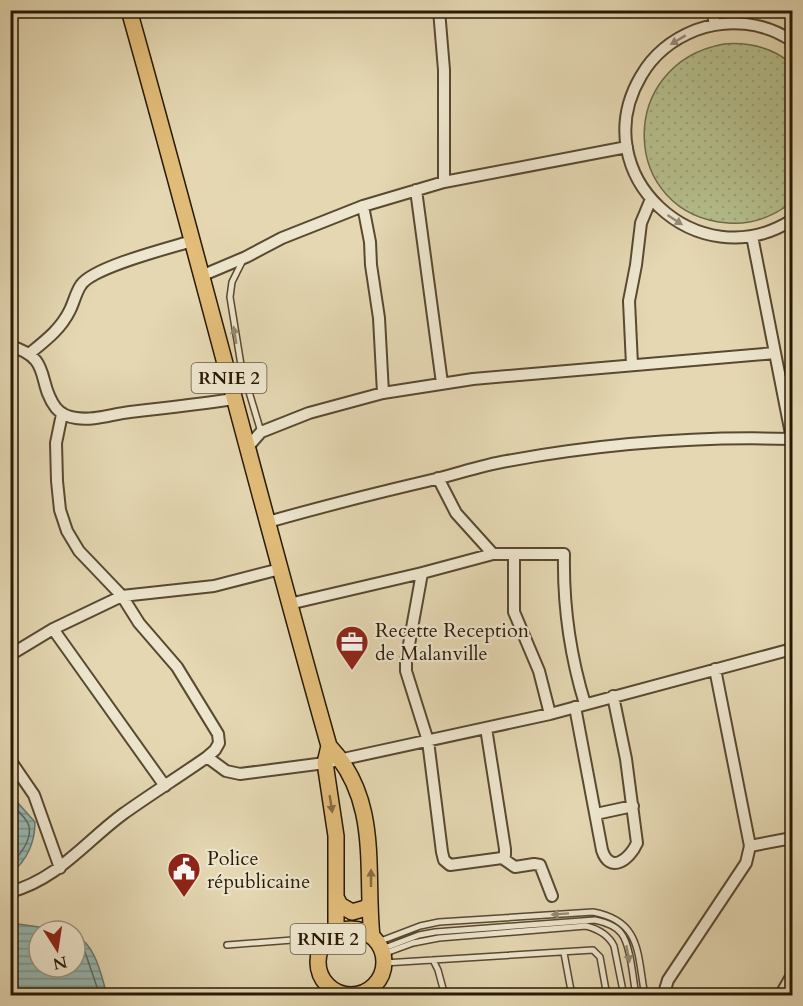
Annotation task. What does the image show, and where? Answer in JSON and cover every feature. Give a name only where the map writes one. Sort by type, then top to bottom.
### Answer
[{"type":"main road","name":"RNIE 2","points":[[129,10],[329,746],[326,763],[336,837],[337,899],[333,935]]},
{"type":"main road","name":"RNIE 2","points":[[329,746],[341,759],[354,785],[366,821],[371,860],[370,903],[380,949],[380,979],[371,992],[346,995],[324,991],[318,964],[320,952],[326,941],[333,935],[348,929],[361,931],[380,949]]},
{"type":"main road","points":[[337,899],[340,905],[352,912],[366,908],[370,903]]},
{"type":"street","points":[[439,10],[444,70],[444,182]]},
{"type":"street","points":[[712,10],[715,25]]},
{"type":"street","points":[[792,41],[778,33],[741,23],[715,25],[680,38],[660,52],[644,71],[629,106],[626,130],[627,147],[637,178],[651,199],[669,216],[690,229],[720,237],[752,236],[775,229],[792,220]]},
{"type":"street","points":[[201,276],[246,257],[282,238],[363,206],[444,182],[627,147]]},
{"type":"street","points":[[416,190],[442,383]]},
{"type":"street","points":[[632,365],[629,301],[641,223],[651,199]]},
{"type":"street","points":[[363,206],[370,242],[380,328],[383,393]]},
{"type":"street","points":[[268,522],[353,498],[506,461],[612,445],[746,438],[792,439],[752,236]]},
{"type":"street","points":[[30,354],[61,326],[81,284],[90,277],[192,241]]},
{"type":"street","points":[[10,346],[30,354],[38,363],[50,399],[62,414],[73,418],[87,419],[234,399]]},
{"type":"street","points":[[247,448],[261,432],[309,412],[383,393],[442,383],[775,353]]},
{"type":"street","points":[[10,892],[45,879],[116,819],[207,757],[218,747],[219,739],[177,667],[139,623],[122,596],[79,551],[63,522],[58,494],[56,449],[58,426],[62,414]]},
{"type":"street","points":[[438,478],[456,513],[493,554]]},
{"type":"street","points":[[289,604],[493,554],[564,554],[564,602],[596,814],[605,859],[610,863],[617,863],[634,851],[637,843],[626,759],[613,696]]},
{"type":"street","points":[[514,555],[514,612],[538,671],[550,714]]},
{"type":"street","points":[[10,655],[53,629],[122,596],[214,586],[280,569]]},
{"type":"street","points":[[422,573],[406,671],[428,741],[444,860],[450,865],[502,858],[515,867],[540,865],[552,896]]},
{"type":"street","points":[[53,629],[165,786]]},
{"type":"street","points":[[207,757],[226,771],[240,774],[326,763],[550,714],[792,649]]},
{"type":"street","points":[[663,996],[668,980],[746,864],[750,846],[715,669]]},
{"type":"street","points":[[486,728],[505,849],[505,855],[502,858]]},
{"type":"street","points":[[10,760],[34,795],[60,868]]},
{"type":"street","points":[[596,814],[633,806]]},
{"type":"street","points":[[750,846],[792,838]]},
{"type":"street","points":[[780,996],[792,975]]},
{"type":"lane","points":[[246,257],[232,282],[230,297],[241,365],[261,432]]},
{"type":"lane","points":[[380,949],[420,926],[440,922],[593,912],[619,920],[628,927],[633,936],[645,996]]},
{"type":"lane","points":[[380,949],[406,939],[435,932],[595,920],[606,922],[622,934],[626,942],[636,996]]},
{"type":"lane","points":[[380,949],[439,938],[586,926],[604,933],[611,939],[624,996]]},
{"type":"lane","points":[[227,945],[333,935]]},
{"type":"lane","points":[[380,949],[433,960],[593,950],[600,957],[607,996]]},
{"type":"lane","points":[[564,953],[572,996]]},
{"type":"lane","points":[[433,960],[438,969],[445,996]]},
{"type":"green space","points":[[724,44],[760,47],[785,58],[792,64],[792,202],[770,215],[746,223],[728,223],[692,214],[666,194],[650,168],[644,138],[648,107],[663,79],[688,57]]},
{"type":"water","points":[[10,794],[35,822],[34,837],[29,850],[22,863],[11,873]]},
{"type":"water","points":[[11,923],[27,925],[27,979],[87,979],[87,945],[97,961],[107,995],[11,995]]},
{"type":"place","name":"Recette Reception de Malanville","points":[[352,671]]},
{"type":"place","name":"Police républicaine","points":[[184,898]]}]
